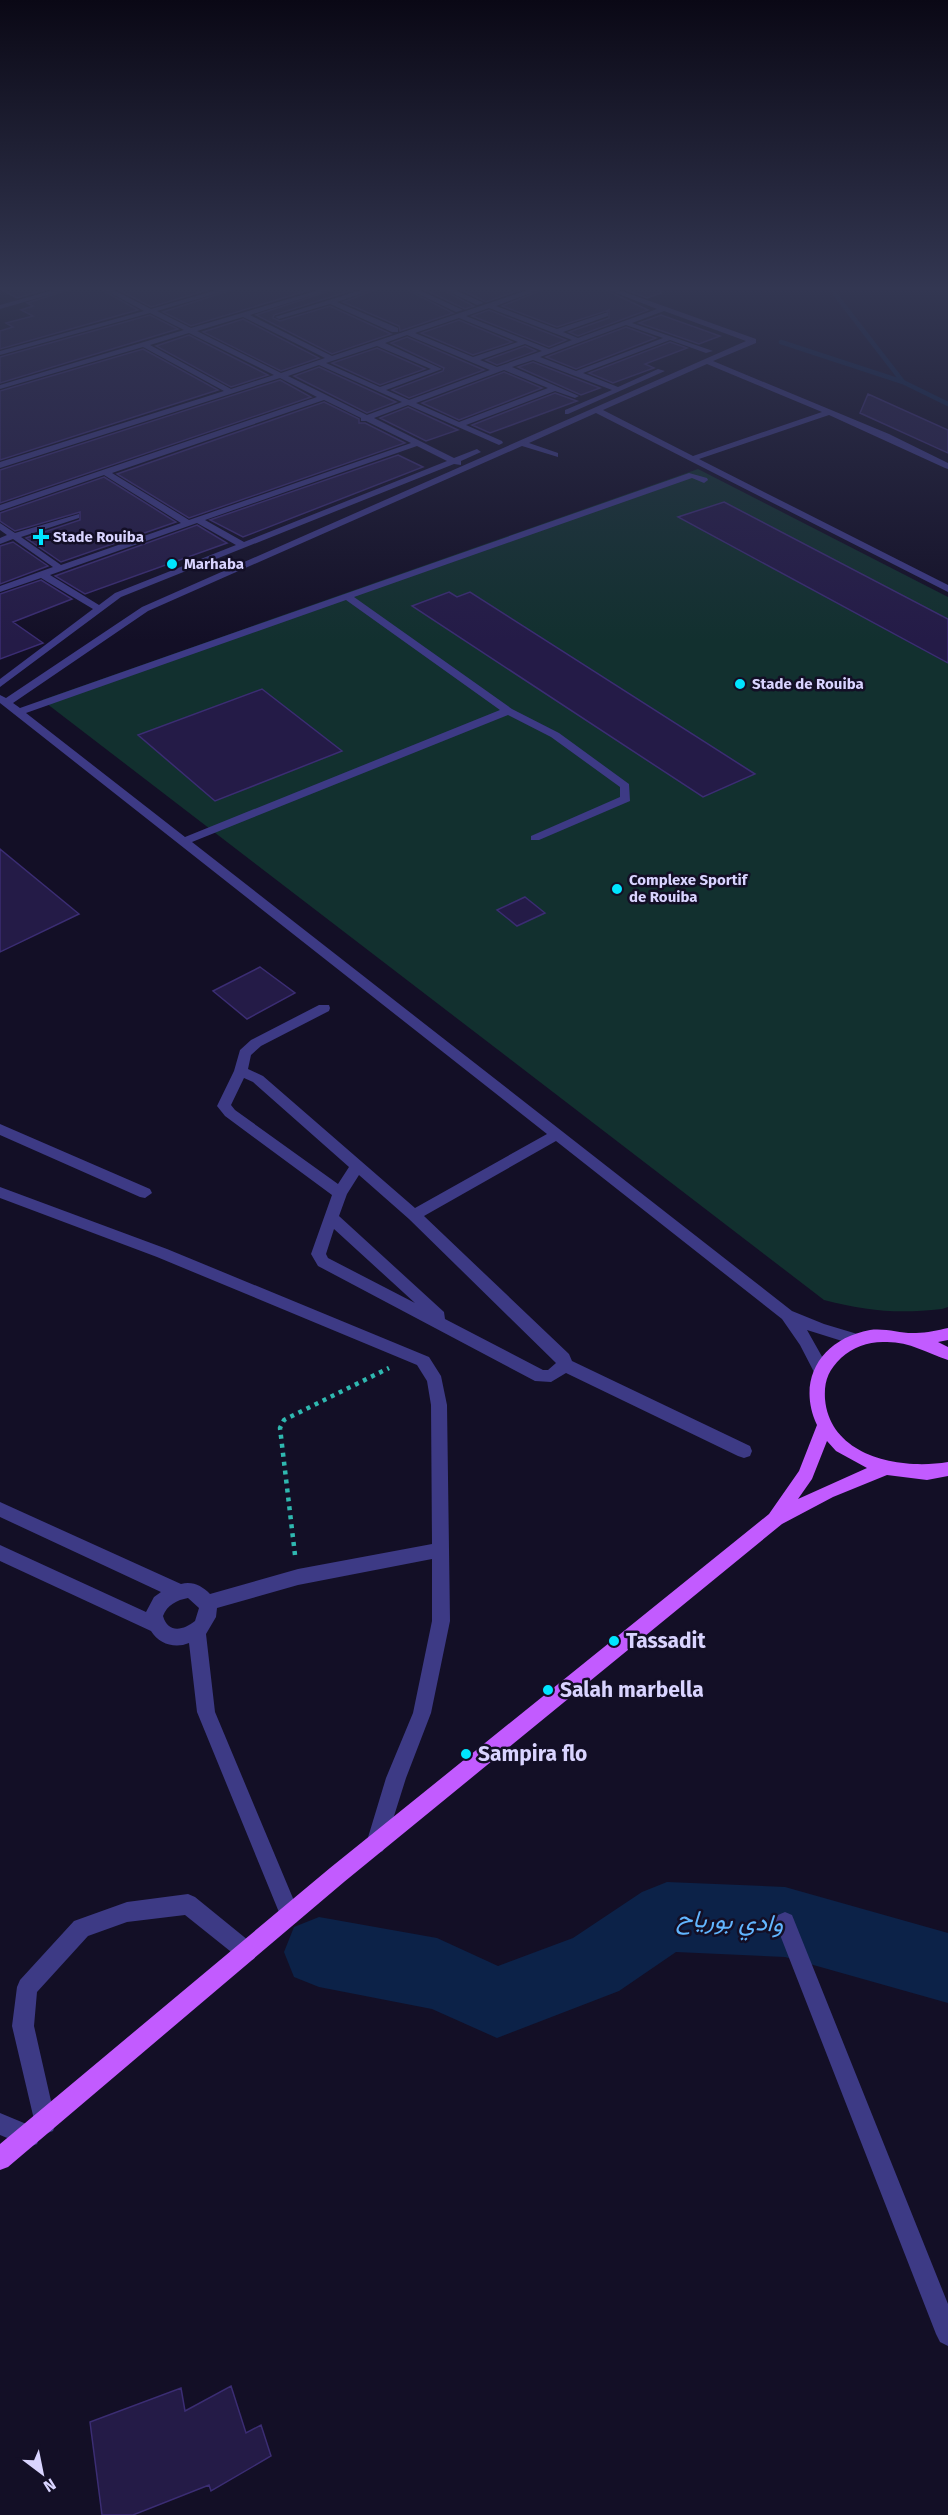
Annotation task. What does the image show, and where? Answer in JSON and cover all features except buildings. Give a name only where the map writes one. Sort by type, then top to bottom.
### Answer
[{"type":"main road","points":[[916,1339],[948,1334]]},
{"type":"main road","points":[[948,1354],[916,1339],[896,1335],[858,1340],[836,1351],[821,1369],[816,1387],[817,1406],[825,1425],[846,1449],[860,1459],[884,1469],[909,1474],[933,1473],[948,1469]]},
{"type":"main road","points":[[776,1519],[806,1474],[825,1425]]},
{"type":"main road","points":[[0,2159],[376,1844],[776,1519],[827,1492],[884,1469]]},
{"type":"street","points":[[0,465],[186,406]]},
{"type":"street","points":[[0,508],[299,406]]},
{"type":"street","points":[[341,406],[453,462],[469,466]]},
{"type":"street","points":[[364,418],[400,406]]},
{"type":"street","points":[[417,406],[499,443]]},
{"type":"street","points":[[459,425],[507,406]]},
{"type":"street","points":[[0,684],[118,595],[241,544],[453,462],[579,406]]},
{"type":"street","points":[[604,406],[145,609],[3,700],[787,1314],[820,1329],[858,1340]]},
{"type":"street","points":[[812,406],[886,436],[948,466]]},
{"type":"street","points":[[596,410],[948,589]]},
{"type":"street","points":[[692,459],[828,413]]},
{"type":"street","points":[[523,442],[555,455]]},
{"type":"street","points":[[0,589],[416,444]]},
{"type":"street","points":[[105,472],[188,523]]},
{"type":"street","points":[[20,712],[692,475],[704,480]]},
{"type":"street","points":[[0,541],[76,516]]},
{"type":"street","points":[[198,520],[241,544]]},
{"type":"street","points":[[0,526],[60,568]]},
{"type":"street","points":[[42,574],[99,609]]},
{"type":"street","points":[[346,596],[508,711],[555,735],[625,786],[626,799],[535,838]]},
{"type":"street","points":[[182,842],[508,711]]},
{"type":"street","points":[[324,1008],[256,1043],[246,1053],[241,1071],[224,1106],[230,1113],[340,1193]]},
{"type":"street","points":[[241,1071],[258,1079],[414,1215],[563,1358],[565,1365],[744,1451]]},
{"type":"street","points":[[0,1128],[145,1193]]},
{"type":"street","points":[[414,1215],[556,1135]]},
{"type":"street","points":[[358,1165],[340,1193],[318,1254],[323,1262],[542,1376],[551,1376],[565,1365]]},
{"type":"street","points":[[0,1192],[162,1253],[423,1361],[430,1369],[436,1382],[439,1405],[441,1621],[422,1713],[396,1778],[376,1844]]},
{"type":"street","points":[[332,1216],[455,1331]]},
{"type":"street","points":[[787,1314],[806,1341],[821,1369]]},
{"type":"street","points":[[0,1509],[178,1591]]},
{"type":"street","points":[[207,1603],[298,1577],[440,1550]]},
{"type":"street","points":[[0,1553],[156,1625],[163,1634],[174,1638],[186,1637],[197,1632],[205,1623],[209,1613],[207,1603],[200,1594],[190,1590],[178,1591],[167,1596],[159,1604],[155,1615],[156,1625]]},
{"type":"street","points":[[197,1632],[206,1712],[290,1915]]},
{"type":"street","points":[[0,2124],[37,2130],[23,2026],[27,1987],[81,1928],[127,1912],[188,1904],[247,1952]]},
{"type":"street","points":[[785,1922],[948,2334]]},
{"type":"path","points":[[298,1577],[280,1428],[284,1420],[413,1357]]},
{"type":"green space","name":"Complexe Sportif de Rouiba","points":[[698,469],[948,597],[948,1307],[942,1309],[883,1310],[824,1300],[42,700]]},
{"type":"waterway","name":"وادي بورياح","points":[[319,1952],[437,1974],[497,2002],[594,1966],[667,1917],[785,1922],[948,1968]]},
{"type":"place","name":"Stade Rouiba","points":[[41,537]]},
{"type":"place","name":"Marhaba","points":[[172,564]]},
{"type":"place","name":"Stade de Rouiba","points":[[740,684]]},
{"type":"place","name":"Complexe Sportif de Rouiba","points":[[617,889]]},
{"type":"place","name":"Tassadit","points":[[614,1641]]},
{"type":"place","name":"Salah marbella","points":[[548,1690]]},
{"type":"place","name":"Sampira flo","points":[[466,1754]]}]
